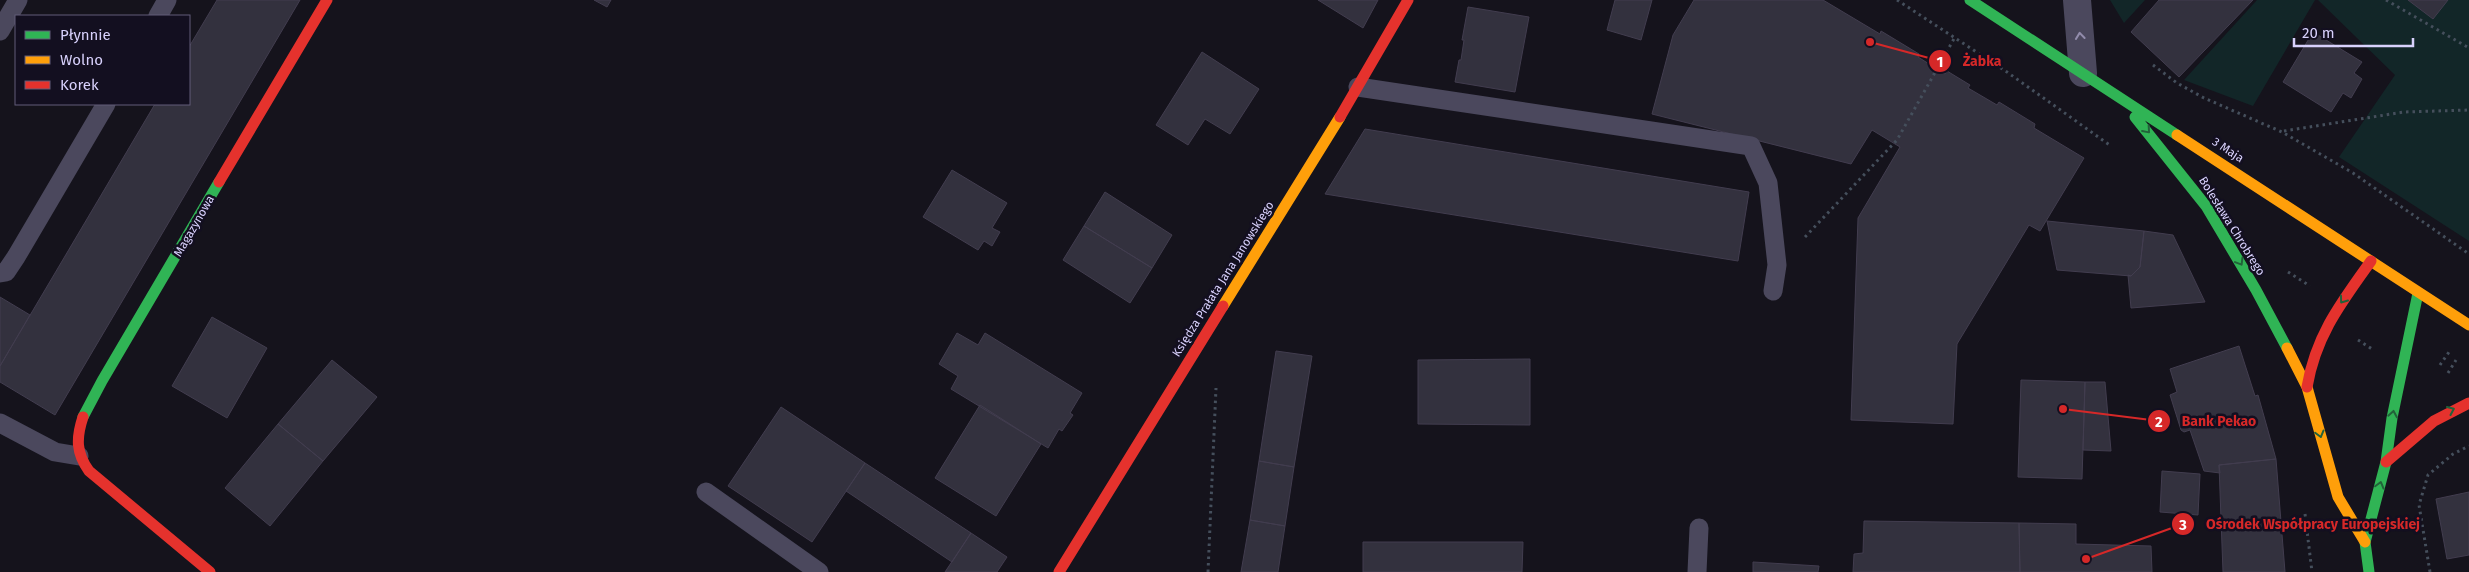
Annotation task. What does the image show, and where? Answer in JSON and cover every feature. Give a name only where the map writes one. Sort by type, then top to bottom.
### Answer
[{"type":"street","name":"Magazynowa","points":[[79,456],[76,437],[82,420],[102,381],[327,0]]},
{"type":"street","name":"Księdza Prałata Jana Janowskiego","points":[[1059,572],[1358,87],[1408,0]]},
{"type":"street","points":[[2077,0],[2083,73]]},
{"type":"street","name":"3 Maja","points":[[1983,3],[2114,94],[2469,325]]},
{"type":"street","name":"Bolesława Chrobrego","points":[[2114,94],[2148,132],[2206,206],[2256,290],[2307,387],[2338,498],[2365,542]]},
{"type":"street","name":"Bolesława Chrobrego","points":[[2307,387],[2310,363],[2316,343],[2329,320],[2372,261]]},
{"type":"street","name":"Bolesława Chrobrego","points":[[2369,572],[2365,542],[2386,462],[2392,418],[2418,292]]},
{"type":"street","points":[[2386,462],[2426,424],[2448,410],[2469,402]]},
{"type":"street","points":[[79,456],[89,472],[210,572]]},
{"type":"lane","points":[[0,31],[18,0]]},
{"type":"lane","points":[[159,15],[168,0]]},
{"type":"lane","points":[[1358,87],[1751,146],[1768,183],[1777,265],[1774,291]]},
{"type":"lane","points":[[0,273],[6,272],[16,257],[105,105]]},
{"type":"lane","points":[[0,423],[55,452],[79,456]]},
{"type":"lane","points":[[706,492],[819,572]]},
{"type":"lane","points":[[1697,572],[1699,528]]},
{"type":"path","points":[[1897,0],[1954,37],[2117,152]]},
{"type":"path","points":[[2386,0],[2469,48]]},
{"type":"path","points":[[1777,265],[1897,140],[1954,37]]},
{"type":"path","points":[[2153,65],[2177,83],[2204,98],[2282,132],[2354,172],[2469,254]]},
{"type":"path","points":[[2282,132],[2404,112],[2469,110]]},
{"type":"path","points":[[2285,272],[2314,288]]},
{"type":"path","points":[[2355,338],[2378,352]]},
{"type":"path","points":[[1208,572],[1216,380]]},
{"type":"path","points":[[2430,572],[2419,505],[2428,475],[2453,454],[2469,446]]},
{"type":"path","points":[[2303,506],[2312,572]]},
{"type":"green space","points":[[2110,0],[2145,0],[2124,23]]},
{"type":"green space","points":[[2257,0],[2315,0],[2253,106],[2184,80]]},
{"type":"green space","points":[[2318,0],[2469,0],[2469,241],[2339,157],[2395,75]]},
{"type":"building","points":[[217,0],[300,0],[55,415],[0,382],[0,366],[154,105],[190,105],[190,45]]},
{"type":"building","points":[[594,0],[611,0],[607,7]]},
{"type":"building","points":[[1318,0],[1378,0],[1363,28]]},
{"type":"building","points":[[1615,0],[1652,0],[1641,40],[1607,30]]},
{"type":"building","points":[[1694,0],[1823,0],[1880,34],[1881,31],[1919,54],[1918,57],[1945,74],[1947,71],[1970,85],[1968,88],[1997,105],[1999,102],[2035,124],[2034,128],[2084,158],[2040,231],[2029,225],[1957,344],[1953,424],[1851,420],[1858,218],[1900,147],[1872,130],[1851,164],[1652,114],[1673,35]]},
{"type":"building","points":[[2159,0],[2253,0],[2179,77],[2131,32]]},
{"type":"building","points":[[2408,0],[2448,0],[2433,19]]},
{"type":"building","points":[[1468,7],[1529,17],[1515,92],[1455,82],[1459,60],[1461,60],[1464,40],[1462,40]]},
{"type":"building","points":[[2313,32],[2362,62],[2354,73],[2362,79],[2351,98],[2343,93],[2331,112],[2283,82]]},
{"type":"building","points":[[1202,52],[1259,89],[1230,134],[1205,119],[1188,145],[1156,125]]},
{"type":"building","points":[[1365,129],[1749,192],[1738,261],[1325,194]]},
{"type":"building","points":[[952,170],[1007,203],[992,228],[1000,232],[992,246],[984,241],[978,250],[923,217]]},
{"type":"building","points":[[1105,192],[1172,235],[1152,268],[1084,226]]},
{"type":"building","points":[[2047,221],[2144,231],[2140,267],[2131,276],[2057,270]]},
{"type":"building","points":[[1084,226],[1152,268],[1130,303],[1063,260]]},
{"type":"building","points":[[2144,231],[2173,235],[2205,302],[2131,308],[2128,275],[2131,276],[2140,267]]},
{"type":"building","points":[[0,297],[30,315],[0,366]]},
{"type":"building","points":[[212,317],[267,348],[227,418],[172,386]]},
{"type":"building","points":[[957,333],[978,345],[985,333],[1082,393],[1070,413],[1073,415],[1062,431],[1059,429],[1048,448],[951,389],[958,376],[939,364]]},
{"type":"building","points":[[2239,346],[2255,396],[2258,395],[2276,459],[2219,465],[2220,473],[2204,471],[2190,430],[2184,432],[2181,430],[2170,395],[2177,392],[2170,369]]},
{"type":"building","points":[[1276,351],[1312,356],[1294,467],[1259,461]]},
{"type":"building","points":[[1530,359],[1530,425],[1418,424],[1418,360]]},
{"type":"building","points":[[332,360],[377,397],[323,461],[278,424]]},
{"type":"building","points":[[2021,380],[2085,382],[2082,479],[2018,477]]},
{"type":"building","points":[[2085,382],[2105,382],[2111,451],[2083,450]]},
{"type":"building","points":[[980,405],[1041,444],[996,516],[935,478]]},
{"type":"building","points":[[781,407],[865,463],[812,542],[728,486]]},
{"type":"building","points":[[278,424],[323,461],[270,526],[225,488]]},
{"type":"building","points":[[2276,459],[2285,572],[2223,572],[2219,465]]},
{"type":"building","points":[[1259,461],[1294,467],[1285,526],[1250,520]]},
{"type":"building","points":[[865,463],[971,533],[952,562],[846,491]]},
{"type":"building","points":[[2162,471],[2200,474],[2198,515],[2160,512]]},
{"type":"building","points":[[2469,492],[2469,555],[2447,559],[2436,499]]},
{"type":"building","points":[[1250,520],[1285,526],[1278,572],[1241,572]]},
{"type":"building","points":[[1864,521],[2019,523],[2020,572],[1853,572],[1854,554],[1863,553]]},
{"type":"building","points":[[2019,523],[2076,524],[2076,544],[2151,546],[2152,572],[2020,572]]},
{"type":"building","points":[[971,533],[1007,557],[997,572],[945,572]]},
{"type":"building","points":[[1363,542],[1523,542],[1522,572],[1363,572]]},
{"type":"building","points":[[1753,562],[1819,566],[1818,572],[1753,572]]},
{"type":"traffic: fast","points":[[1970,0],[2177,135]]},
{"type":"traffic: fast","points":[[2135,117],[2206,206],[2256,290],[2287,348]]},
{"type":"traffic: fast","points":[[83,417],[102,381],[219,182]]},
{"type":"traffic: fast","points":[[2369,572],[2365,542],[2386,462],[2392,418],[2418,293]]},
{"type":"traffic: slow","points":[[1223,306],[1340,117]]},
{"type":"traffic: slow","points":[[2177,135],[2469,325]]},
{"type":"traffic: slow","points":[[2287,348],[2307,387],[2338,497],[2365,542]]},
{"type":"traffic: jam","points":[[219,182],[327,0]]},
{"type":"traffic: jam","points":[[1340,117],[1408,0]]},
{"type":"traffic: jam","points":[[2307,387],[2311,368],[2323,335],[2340,306],[2371,261]]},
{"type":"traffic: jam","points":[[1059,572],[1223,306]]},
{"type":"traffic: jam","points":[[2386,462],[2434,421],[2469,403]]},
{"type":"traffic: jam","points":[[83,417],[78,445],[89,471],[210,572]]},
{"type":"place","name":"Żabka","points":[[1870,42]]},
{"type":"place","name":"Bank Pekao","points":[[2063,409]]},
{"type":"place","name":"Ośrodek Współpracy Europejskiej","points":[[2086,559]]}]
